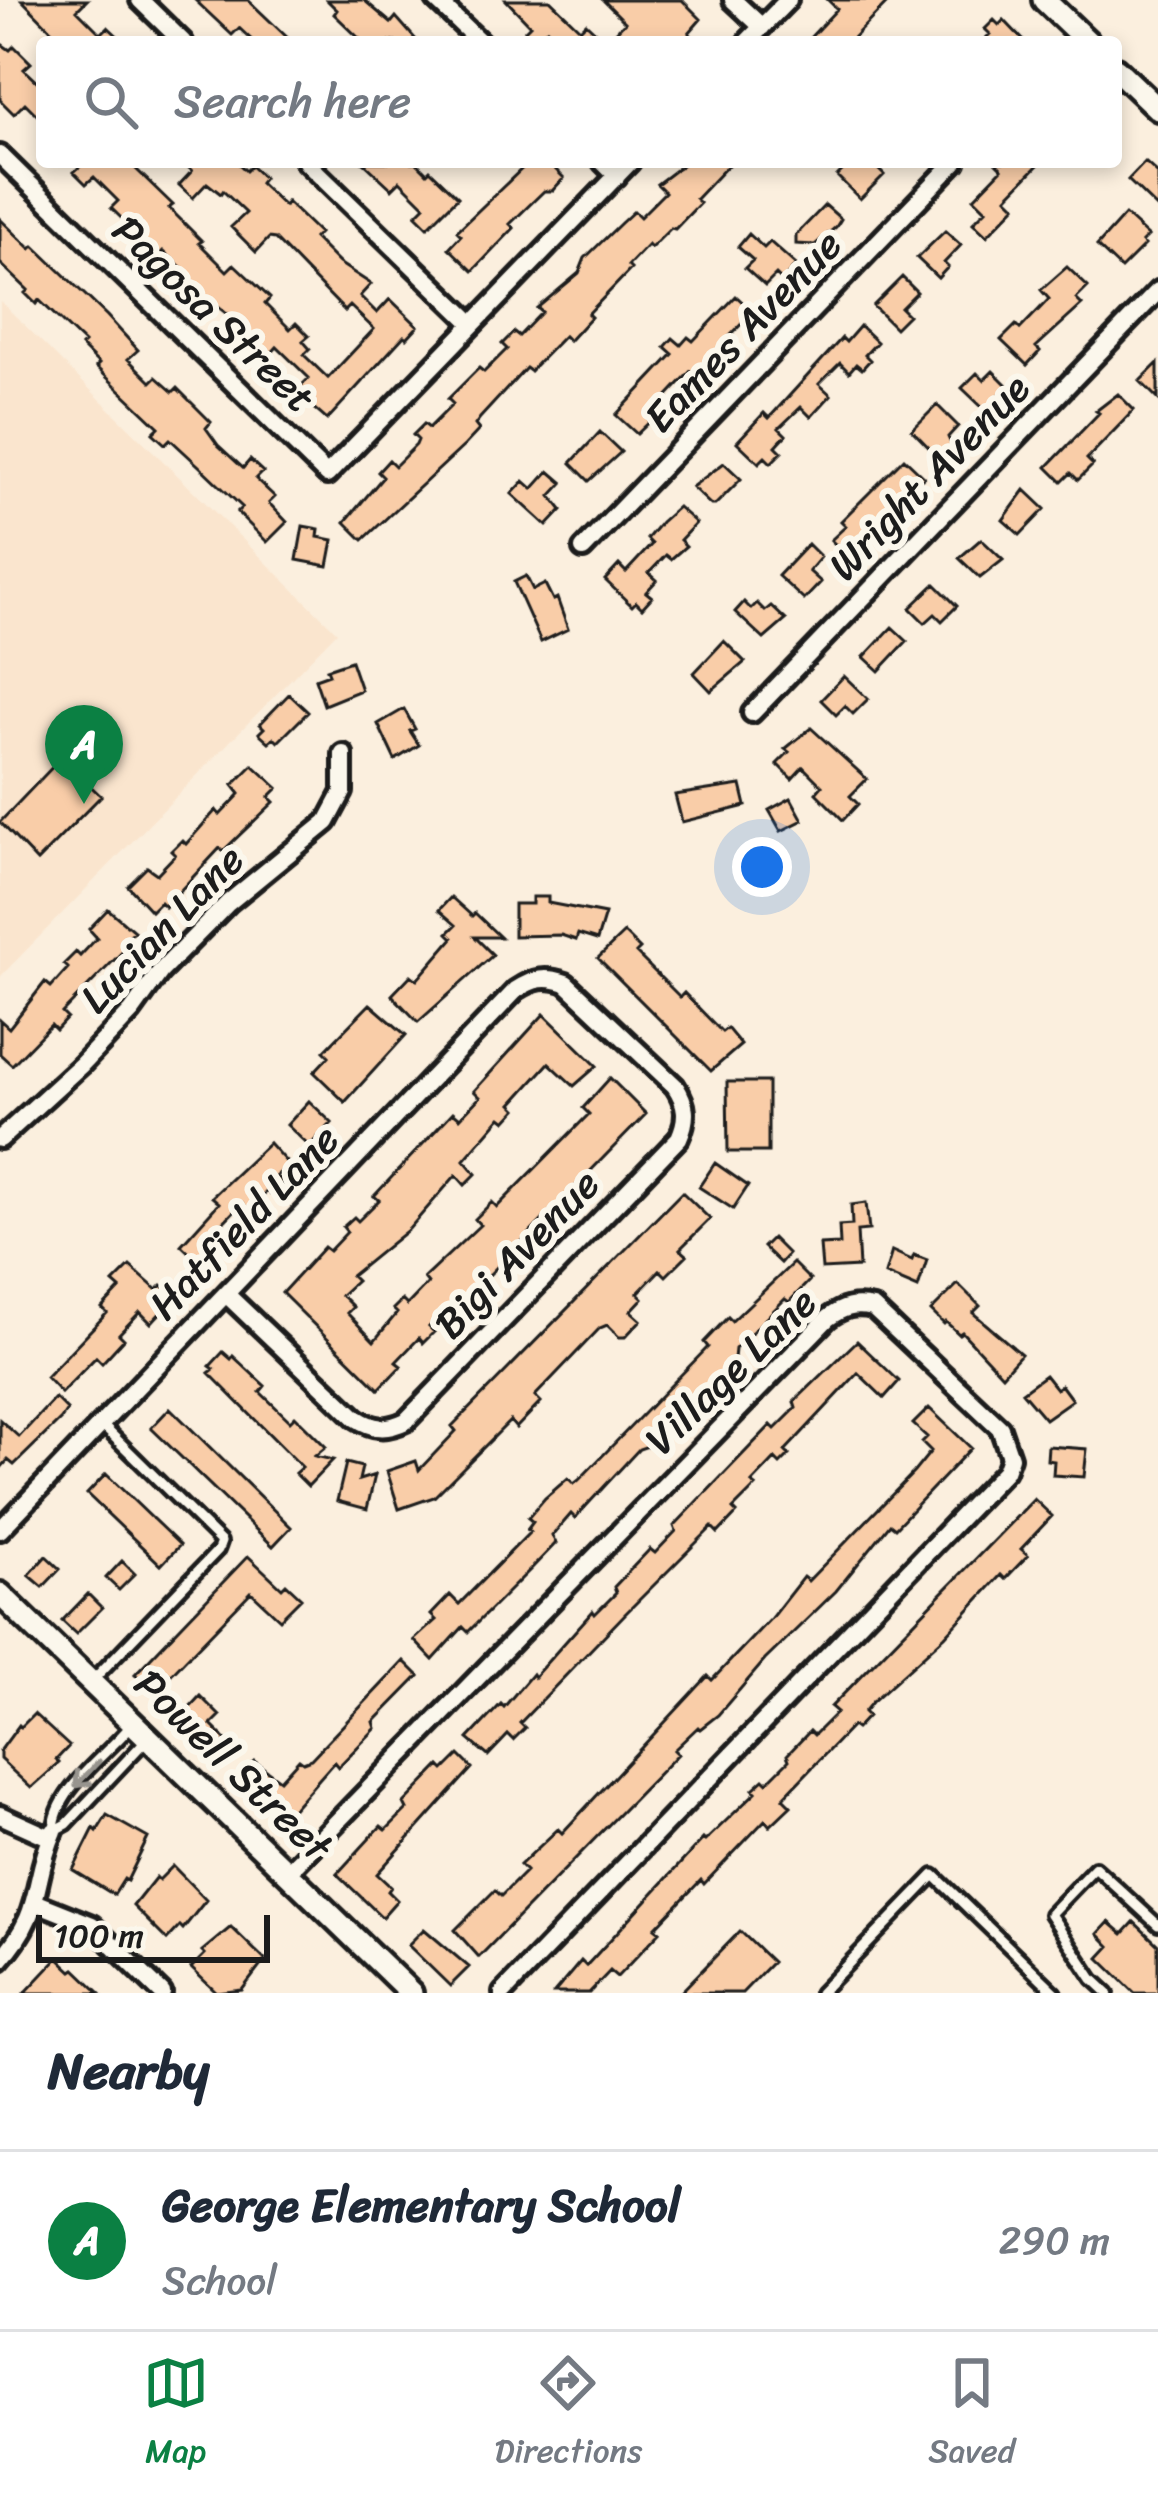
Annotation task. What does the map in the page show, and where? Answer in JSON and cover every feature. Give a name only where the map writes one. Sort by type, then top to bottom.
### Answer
[{"type":"street","points":[[140,0],[177,36]]},
{"type":"street","points":[[436,0],[474,36]]},
{"type":"street","points":[[734,0],[762,27]]},
{"type":"street","points":[[753,36],[788,0]]},
{"type":"street","points":[[1044,0],[1076,36]]},
{"type":"street","points":[[1122,75],[1158,109]]},
{"type":"street","name":"Pagosa Street","points":[[0,155],[326,475],[473,324]]},
{"type":"street","points":[[312,168],[473,324],[615,168]]},
{"type":"street","name":"Eames Avenue","points":[[583,549],[949,168]]},
{"type":"street","name":"Wright Avenue","points":[[752,713],[1158,291]]},
{"type":"street","name":"Lucian Lane","points":[[0,1139],[81,1065],[132,1011],[160,971],[228,903],[327,822],[343,792],[343,754]]},
{"type":"street","name":"Bigi Avenue","points":[[226,1294],[356,1418],[381,1429],[406,1421],[679,1138],[687,1111],[675,1086],[598,1010],[566,983],[549,977]]},
{"type":"street","name":"Hatfield Lane","points":[[0,1530],[516,990],[531,980],[549,977]]},
{"type":"street","name":"Village Lane","points":[[287,1873],[828,1318],[857,1305],[873,1308],[1000,1428],[1010,1457],[1005,1471],[503,1993]]},
{"type":"street","name":"Powell Street","points":[[0,1594],[411,1993]]},
{"type":"street","points":[[0,1815],[52,1835],[37,1904],[0,1960]]},
{"type":"street","points":[[37,1904],[92,1925],[162,1993]]},
{"type":"lane","points":[[91,1682],[221,1542],[101,1424]]},
{"type":"lane","points":[[52,1835],[67,1824],[141,1730]]},
{"type":"lane","points":[[52,1835],[63,1800],[141,1730]]},
{"type":"lane","points":[[1108,1993],[1093,1979],[1050,1914],[1095,1867],[1158,1925]]},
{"type":"lane","points":[[820,1993],[934,1875],[1056,1993]]},
{"type":"shaded area","points":[[0,301],[337,632],[0,977]]},
{"type":"building","points":[[22,0],[87,0],[77,10],[101,34],[108,27],[118,36],[57,36]]},
{"type":"building","points":[[195,0],[248,0],[286,36],[248,36],[239,28],[232,35]]},
{"type":"building","points":[[327,0],[364,0],[391,23],[396,17],[413,36],[357,36],[334,14],[337,10]]},
{"type":"building","points":[[506,0],[550,0],[580,29],[586,23],[600,36],[554,36],[547,29],[541,36],[531,36],[525,30],[530,25]]},
{"type":"building","points":[[603,0],[682,0],[701,19],[689,33],[692,36],[612,36],[625,22]]},
{"type":"building","points":[[828,0],[890,0],[855,36],[812,36],[837,9]]},
{"type":"building","points":[[994,20],[999,25],[1004,20],[1019,36],[988,36],[985,29]]},
{"type":"building","points":[[0,43],[10,50],[14,46],[31,63],[24,69],[36,80],[36,114],[25,103],[14,114],[0,100]]},
{"type":"building","points":[[1145,162],[1158,174],[1158,209],[1128,180]]},
{"type":"building","points":[[78,168],[137,168],[227,271],[234,264],[270,298],[265,304],[290,329],[296,323],[309,336],[303,341],[310,349],[304,355],[328,378],[374,329],[350,306],[345,311],[275,239],[269,238],[256,252],[231,227],[246,213],[223,191],[207,183],[193,198],[179,185],[192,171],[189,168],[253,168],[264,178],[260,183],[319,233],[314,238],[339,263],[371,284],[360,296],[377,313],[390,299],[418,326],[327,420],[295,392],[309,378],[277,347],[266,359],[233,327],[232,318],[181,277],[187,272],[163,251],[159,255],[111,208],[118,201],[94,177],[86,184],[74,172]]},
{"type":"building","points":[[369,168],[430,170],[458,197],[428,227],[416,215],[425,206],[400,181],[392,189]]},
{"type":"building","points":[[523,168],[554,168],[564,178],[510,224],[514,228],[473,271],[449,248],[461,235],[457,231]]},
{"type":"building","points":[[678,168],[725,168],[675,229],[651,248],[648,245],[628,266],[631,269],[569,341],[564,336],[530,371],[526,368],[480,418],[475,425],[479,430],[465,445],[363,540],[345,522],[383,477],[378,472],[389,460],[395,466],[416,445],[413,435],[424,424],[429,428],[453,404],[448,399],[479,368],[484,372],[507,349],[502,344],[514,332],[519,336],[542,312],[537,308],[579,273],[585,258],[634,211],[640,217],[665,192],[657,184]]},
{"type":"building","points":[[845,168],[877,168],[884,175],[860,199],[837,176]]},
{"type":"building","points":[[1035,168],[1007,197],[1016,206],[987,236],[973,223],[986,210],[974,198],[1002,169]]},
{"type":"building","points":[[825,205],[841,219],[836,227],[815,245],[796,244],[796,235]]},
{"type":"building","points":[[1125,215],[1148,236],[1121,269],[1097,246]]},
{"type":"building","points":[[0,219],[107,316],[138,350],[128,359],[151,382],[156,377],[173,392],[177,388],[211,422],[206,428],[218,445],[243,468],[250,460],[263,472],[256,479],[275,497],[269,503],[287,522],[267,542],[237,512],[242,507],[170,439],[165,444],[153,433],[159,427],[96,367],[99,364],[81,346],[84,343],[39,300],[36,304],[0,263]]},
{"type":"building","points":[[945,231],[961,245],[944,263],[948,267],[938,278],[917,258]]},
{"type":"building","points":[[749,234],[764,248],[770,242],[796,265],[782,281],[776,275],[765,286],[745,268],[753,260],[738,247]]},
{"type":"building","points":[[1067,267],[1088,287],[1076,299],[1082,305],[1036,347],[1040,351],[1027,365],[1001,340],[1016,325],[1020,329],[1049,299],[1041,290]]},
{"type":"building","points":[[902,277],[917,292],[901,308],[908,315],[895,328],[873,306]]},
{"type":"building","points":[[736,296],[751,310],[747,318],[694,374],[691,371],[661,403],[665,407],[637,434],[616,415],[673,354],[665,347],[673,338],[681,345],[688,337],[693,341]]},
{"type":"building","points":[[860,326],[877,342],[865,355],[870,360],[862,369],[856,364],[849,372],[840,363],[819,384],[831,395],[811,417],[801,407],[779,428],[786,435],[776,446],[782,452],[771,463],[765,457],[759,463],[737,442],[764,413],[769,418],[842,338],[846,342]]},
{"type":"building","points":[[1158,363],[1158,399],[1140,381]]},
{"type":"building","points":[[993,371],[1008,386],[985,410],[962,388],[977,373],[984,380]]},
{"type":"building","points":[[1118,394],[1134,410],[1087,459],[1093,465],[1078,480],[1071,473],[1062,482],[1047,467],[1099,413],[1096,411]]},
{"type":"building","points":[[937,405],[958,426],[948,437],[952,446],[939,458],[912,430]]},
{"type":"building","points":[[600,432],[621,452],[589,481],[571,463]]},
{"type":"building","points":[[904,458],[924,477],[847,556],[831,540],[846,526],[841,521]]},
{"type":"building","points":[[724,463],[741,479],[711,505],[692,487]]},
{"type":"building","points":[[549,471],[563,483],[551,496],[562,510],[547,526],[512,494],[524,481],[533,489]]},
{"type":"building","points":[[1025,490],[1045,509],[1020,535],[1003,520]]},
{"type":"building","points":[[678,507],[696,523],[680,540],[686,546],[671,559],[666,555],[649,573],[657,580],[646,592],[652,597],[642,608],[636,602],[632,606],[605,580],[619,565],[626,572],[652,544],[647,539]]},
{"type":"building","points":[[303,526],[319,529],[318,537],[333,540],[328,566],[297,560]]},
{"type":"building","points":[[981,539],[1003,560],[980,578],[959,558]]},
{"type":"building","points":[[808,544],[821,557],[809,571],[821,582],[804,600],[778,576]]},
{"type":"building","points":[[526,576],[533,590],[545,584],[553,600],[557,598],[568,629],[541,642],[514,582]]},
{"type":"building","points":[[935,584],[957,606],[942,621],[935,614],[925,623],[910,608]]},
{"type":"building","points":[[744,602],[751,609],[757,603],[765,611],[771,606],[786,620],[764,639],[735,612]]},
{"type":"building","points":[[892,627],[907,641],[879,671],[864,657]]},
{"type":"building","points":[[724,641],[745,662],[711,691],[694,673]]},
{"type":"building","points":[[351,661],[361,690],[324,705],[315,679]]},
{"type":"building","points":[[844,676],[868,699],[853,714],[845,706],[836,715],[821,700]]},
{"type":"building","points":[[289,694],[308,712],[278,742],[274,738],[269,742],[259,733],[264,728],[260,724]]},
{"type":"building","points":[[404,709],[419,745],[395,760],[378,724]]},
{"type":"building","points":[[811,728],[867,779],[850,796],[858,804],[843,820],[816,793],[822,786],[803,767],[792,779],[777,764],[789,752],[785,749]]},
{"type":"building","points":[[61,758],[101,796],[37,861],[0,822]]},
{"type":"building","points":[[253,765],[278,788],[269,797],[274,802],[223,851],[220,848],[165,907],[160,902],[151,911],[128,886],[147,867],[157,874],[182,840],[186,844],[216,810],[220,815],[240,794],[233,785]]},
{"type":"building","points":[[741,785],[746,806],[682,822],[675,795]]},
{"type":"building","points":[[791,798],[803,820],[781,831],[769,810]]},
{"type":"building","points":[[451,897],[500,937],[475,937],[493,955],[418,1022],[392,995],[411,975],[417,980],[453,938],[448,933],[456,925],[439,910]]},
{"type":"building","points":[[532,897],[548,897],[548,903],[605,914],[597,940],[578,934],[576,940],[561,935],[514,936],[514,904],[532,904]]},
{"type":"building","points":[[108,909],[134,931],[125,940],[130,944],[62,1013],[67,1018],[56,1030],[51,1025],[12,1065],[0,1054],[0,1020],[9,1028],[45,982],[51,987],[68,968],[64,964],[76,952],[80,956],[97,938],[89,929]]},
{"type":"building","points":[[624,933],[640,949],[636,953],[680,997],[684,993],[741,1045],[711,1071],[598,958]]},
{"type":"building","points":[[370,1004],[406,1035],[345,1102],[314,1072],[329,1056],[324,1051]]},
{"type":"building","points":[[544,1014],[597,1066],[574,1086],[549,1063],[512,1104],[517,1109],[506,1121],[501,1117],[464,1160],[476,1174],[465,1185],[456,1175],[409,1229],[351,1276],[356,1281],[341,1295],[353,1307],[347,1313],[374,1341],[397,1313],[393,1309],[402,1300],[407,1305],[428,1283],[424,1278],[480,1225],[475,1219],[492,1202],[497,1207],[589,1114],[583,1108],[610,1078],[646,1114],[453,1312],[448,1308],[429,1327],[434,1332],[423,1343],[419,1338],[379,1389],[282,1293],[324,1247],[329,1251],[347,1232],[343,1227],[354,1217],[358,1221],[379,1200],[374,1196],[453,1112],[460,1118],[480,1097],[474,1091]]},
{"type":"building","points":[[727,1082],[768,1082],[768,1152],[728,1152]]},
{"type":"building","points":[[309,1101],[332,1123],[309,1146],[287,1125]]},
{"type":"building","points":[[269,1143],[289,1165],[276,1176],[283,1183],[271,1194],[268,1190],[249,1210],[242,1203],[215,1231],[225,1240],[201,1264],[181,1245],[219,1203],[212,1197]]},
{"type":"building","points":[[715,1163],[748,1186],[733,1209],[699,1187]]},
{"type":"building","points":[[682,1192],[710,1219],[680,1249],[687,1255],[666,1276],[660,1270],[638,1293],[643,1298],[631,1311],[641,1320],[625,1337],[607,1325],[600,1328],[535,1396],[541,1402],[516,1428],[510,1421],[434,1497],[399,1509],[387,1471],[416,1461],[419,1470],[456,1431],[452,1426]]},
{"type":"building","points":[[866,1203],[869,1230],[857,1231],[859,1267],[822,1269],[820,1245],[840,1244],[839,1226],[852,1225],[851,1205]]},
{"type":"building","points":[[772,1238],[788,1254],[780,1263],[763,1247]]},
{"type":"building","points":[[892,1251],[912,1260],[914,1255],[927,1260],[918,1288],[885,1274]]},
{"type":"building","points":[[793,1263],[810,1280],[735,1349],[734,1359],[698,1395],[694,1392],[651,1445],[639,1449],[575,1518],[571,1514],[552,1536],[556,1543],[532,1568],[468,1632],[463,1627],[433,1660],[414,1640],[436,1620],[431,1615],[450,1595],[459,1604],[530,1532],[533,1522],[528,1518],[545,1498],[568,1478],[574,1484],[579,1480],[708,1347],[704,1342],[728,1317],[732,1321]]},
{"type":"building","points":[[130,1266],[157,1290],[162,1285],[175,1297],[151,1323],[140,1312],[119,1334],[124,1339],[102,1363],[96,1357],[61,1393],[46,1377],[107,1313],[102,1308],[120,1289],[113,1283]]},
{"type":"building","points":[[958,1284],[980,1306],[973,1313],[1021,1354],[1002,1375],[962,1332],[931,1311]]},
{"type":"building","points":[[857,1341],[899,1381],[884,1398],[858,1373],[785,1451],[789,1455],[780,1464],[775,1459],[752,1483],[756,1486],[733,1509],[737,1513],[718,1533],[712,1527],[625,1614],[520,1723],[525,1728],[513,1740],[508,1735],[488,1756],[468,1739],[532,1674],[534,1677],[593,1611],[595,1614],[616,1593],[614,1587],[650,1549],[655,1553],[676,1531],[674,1526],[771,1425],[775,1429],[796,1408],[794,1402]]},
{"type":"building","points":[[223,1352],[265,1386],[260,1392],[290,1421],[295,1416],[326,1447],[315,1456],[333,1460],[308,1486],[295,1473],[302,1467],[209,1373]]},
{"type":"building","points":[[1045,1375],[1072,1400],[1045,1419],[1022,1392]]},
{"type":"building","points":[[55,1398],[67,1410],[61,1419],[14,1465],[8,1460],[0,1469],[0,1420],[19,1437]]},
{"type":"building","points":[[170,1408],[291,1527],[273,1546],[151,1428]]},
{"type":"building","points":[[929,1408],[971,1448],[895,1528],[890,1524],[836,1591],[765,1660],[718,1715],[674,1750],[678,1754],[479,1957],[455,1930],[495,1890],[501,1896],[526,1871],[520,1865],[558,1829],[562,1833],[708,1676],[712,1680],[771,1618],[803,1577],[808,1581],[914,1472],[931,1451],[922,1442],[927,1437],[913,1424]]},
{"type":"building","points":[[1048,1446],[1087,1449],[1084,1477],[1053,1475]]},
{"type":"building","points":[[346,1463],[362,1467],[359,1480],[375,1475],[367,1509],[337,1501]]},
{"type":"building","points":[[106,1474],[180,1545],[161,1565],[87,1494]]},
{"type":"building","points":[[1034,1499],[1052,1516],[1021,1549],[1028,1555],[1005,1579],[1001,1575],[945,1636],[872,1702],[864,1712],[868,1716],[856,1729],[852,1726],[783,1798],[791,1806],[770,1826],[765,1820],[704,1884],[701,1880],[617,1977],[610,1971],[589,1993],[554,1993],[581,1961],[586,1966],[703,1839],[756,1792],[753,1789],[789,1760],[787,1755],[810,1731],[814,1735],[837,1712],[831,1707]]},
{"type":"building","points":[[46,1556],[60,1569],[43,1587],[29,1575]]},
{"type":"building","points":[[248,1556],[282,1588],[286,1584],[301,1598],[280,1619],[251,1592],[154,1692],[135,1674]]},
{"type":"building","points":[[122,1561],[135,1574],[119,1590],[106,1578]]},
{"type":"building","points":[[88,1594],[102,1608],[76,1634],[62,1621]]},
{"type":"building","points":[[404,1661],[419,1676],[374,1722],[376,1728],[338,1767],[334,1762],[282,1821],[238,1778],[254,1761],[280,1780],[299,1759],[311,1759]]},
{"type":"building","points":[[200,1696],[220,1716],[211,1725],[226,1740],[211,1755],[175,1723]]},
{"type":"building","points":[[34,1714],[69,1746],[56,1760],[59,1763],[31,1788],[0,1759],[0,1751],[19,1725]]},
{"type":"building","points":[[459,1755],[472,1768],[377,1874],[397,1900],[382,1917],[337,1874],[381,1826],[386,1830],[407,1809],[404,1803],[440,1766],[444,1770]]},
{"type":"building","points":[[107,1815],[148,1838],[127,1881],[114,1895],[73,1870],[94,1828],[97,1831]]},
{"type":"building","points":[[173,1866],[206,1900],[183,1929],[180,1926],[167,1940],[133,1906],[156,1877],[159,1880]]},
{"type":"building","points":[[1109,1922],[1123,1934],[1134,1922],[1158,1945],[1158,1993],[1135,1993],[1099,1958],[1110,1946],[1098,1934]]},
{"type":"building","points":[[231,1927],[265,1960],[242,1990],[217,1993],[191,1968],[205,1954],[202,1951]]},
{"type":"building","points":[[424,1929],[469,1967],[450,1986],[408,1945]]},
{"type":"building","points":[[740,1931],[772,1962],[742,1993],[680,1993]]},
{"type":"building","points":[[58,1958],[75,1969],[100,1993],[25,1993]]},
{"type":"place","name":"George Elementary School","points":[[84,804]]}]
